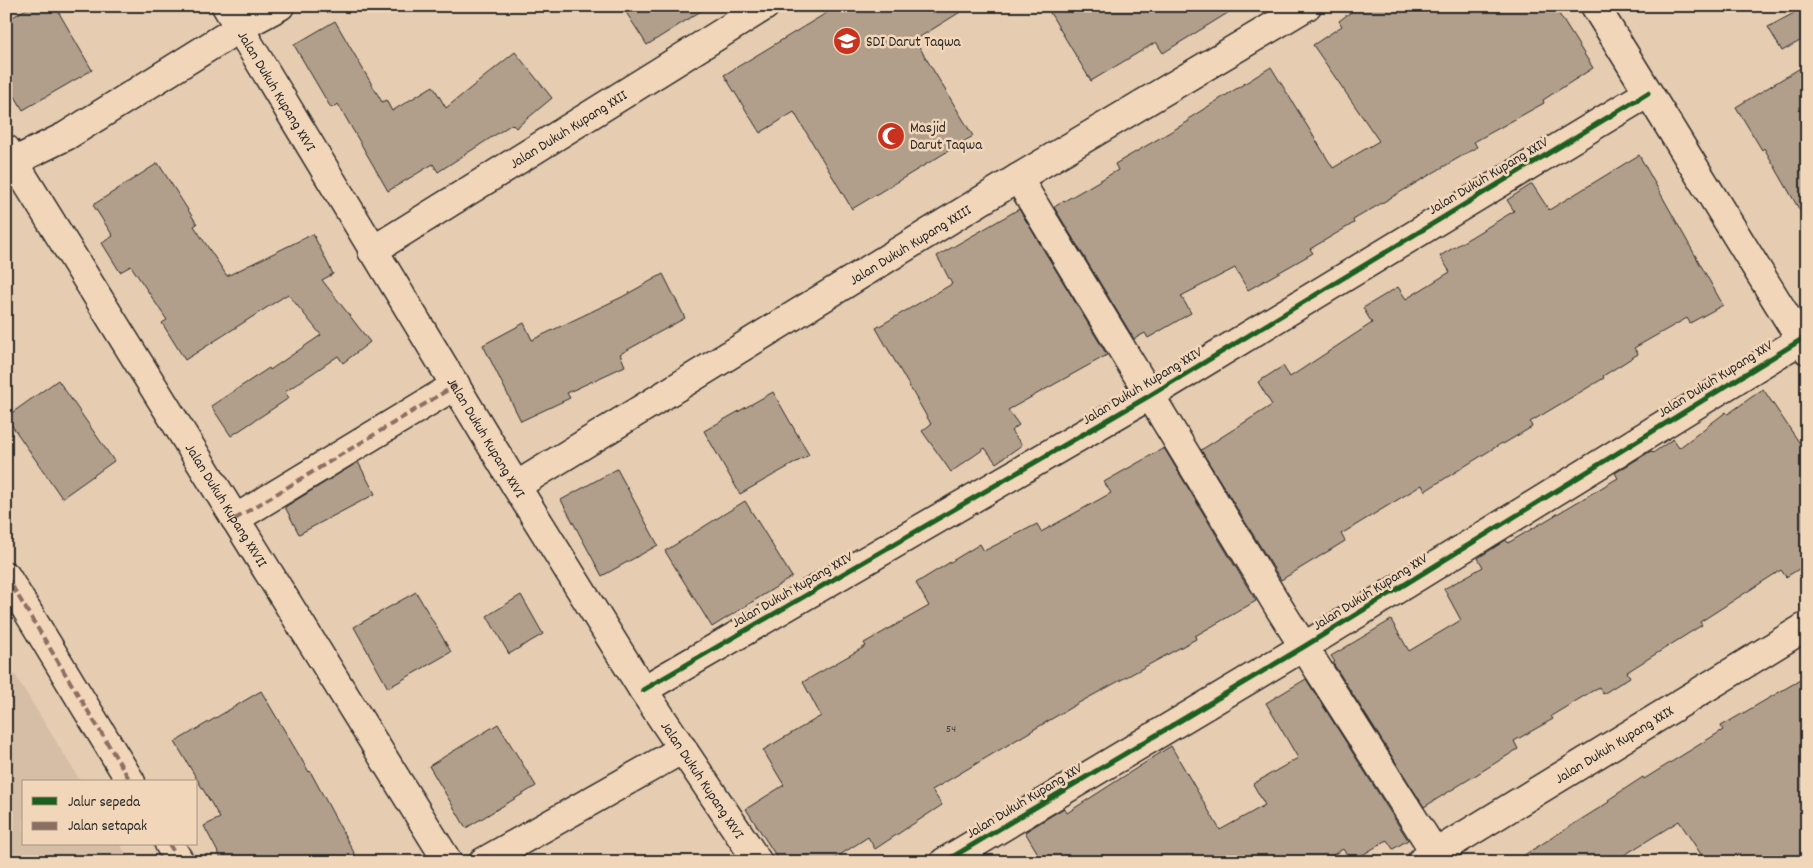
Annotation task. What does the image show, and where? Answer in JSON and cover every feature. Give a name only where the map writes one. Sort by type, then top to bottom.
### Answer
[{"type":"street","points":[[10,155],[66,136],[232,17],[280,6]]},
{"type":"street","name":"Jalan Dukuh Kupang XXII","points":[[372,251],[765,6]]},
{"type":"street","name":"Jalan Dukuh Kupang XXIII","points":[[516,486],[1018,178],[1307,6]]},
{"type":"street","points":[[1595,6],[1805,342]]},
{"type":"street","name":"Jalan Dukuh Kupang XXVI","points":[[232,17],[516,486],[643,690],[758,862]]},
{"type":"street","name":"Jalan Dukuh Kupang XXIV","points":[[643,690],[1149,396],[1648,93]]},
{"type":"street","name":"Jalan Dukuh Kupang XXVII","points":[[10,155],[448,862]]},
{"type":"street","points":[[1018,178],[1149,396],[1305,646],[1432,859]]},
{"type":"street","name":"Jalan Dukuh Kupang XXV","points":[[944,862],[1305,646],[1805,342]]},
{"type":"street","points":[[235,519],[456,385]]},
{"type":"street","points":[[6,576],[130,780]]},
{"type":"street","name":"Jalan Dukuh Kupang XXIX","points":[[1432,859],[1807,626]]},
{"type":"street","points":[[483,862],[683,749]]},
{"type":"street","points":[[170,846],[180,862]]},
{"type":"shaded area","points":[[6,660],[80,780],[22,780],[22,846],[121,846],[131,862],[6,862]]},
{"type":"building","points":[[31,6],[55,6],[92,70],[23,110],[6,81],[6,21]]},
{"type":"building","points":[[622,6],[709,6],[647,45]]},
{"type":"building","points":[[838,6],[970,6],[915,40],[973,136],[852,209],[794,112],[760,133],[724,75]]},
{"type":"building","points":[[1046,6],[1239,6],[1163,53],[1156,42],[1091,81]]},
{"type":"building","points":[[1359,6],[1554,6],[1593,68],[1543,100],[1544,103],[1474,142],[1477,147],[1353,220],[1354,223],[1310,249],[1313,253],[1248,290],[1235,268],[1181,296],[1191,313],[1148,338],[1145,333],[1134,339],[1054,207],[1118,170],[1115,164],[1189,121],[1188,119],[1271,67],[1333,168],[1379,141],[1313,45],[1342,26],[1339,21]]},
{"type":"building","points":[[1807,6],[1807,37],[1782,51],[1768,27]]},
{"type":"building","points":[[335,21],[382,102],[386,100],[392,111],[433,86],[446,108],[515,52],[552,98],[516,128],[512,124],[438,172],[433,164],[388,191],[338,104],[331,108],[294,45]]},
{"type":"building","points":[[1807,64],[1807,223],[1764,148],[1762,150],[1736,107]]},
{"type":"building","points":[[1639,155],[1723,305],[1690,323],[1687,318],[1634,348],[1638,354],[1603,376],[1604,378],[1530,422],[1532,427],[1502,443],[1425,491],[1422,485],[1341,534],[1345,541],[1281,580],[1201,450],[1272,405],[1258,382],[1283,366],[1290,377],[1372,323],[1363,308],[1398,287],[1406,299],[1450,272],[1440,256],[1514,211],[1507,200],[1532,184],[1549,210]]},
{"type":"building","points":[[158,163],[197,224],[194,226],[227,276],[313,234],[333,274],[322,280],[370,342],[343,363],[338,356],[285,392],[289,398],[231,436],[211,406],[269,368],[270,370],[321,335],[288,294],[185,360],[162,323],[167,320],[131,266],[120,272],[102,243],[113,236],[93,205]]},
{"type":"building","points":[[1019,209],[1107,355],[1008,410],[1019,425],[1011,431],[1022,445],[996,463],[985,448],[951,472],[922,431],[931,424],[876,328],[952,284],[937,256]]},
{"type":"building","points":[[663,274],[685,318],[620,354],[625,366],[567,393],[570,398],[521,421],[483,345],[524,323],[532,340],[622,297]]},
{"type":"building","points":[[58,380],[114,461],[62,498],[6,417]]},
{"type":"building","points":[[1763,389],[1807,454],[1807,564],[1786,577],[1781,570],[1700,622],[1702,625],[1627,672],[1630,677],[1603,694],[1599,687],[1551,716],[1553,719],[1514,741],[1518,749],[1424,807],[1333,663],[1335,662],[1331,656],[1391,620],[1409,651],[1461,620],[1444,589],[1483,567],[1478,558],[1506,540],[1508,543],[1618,478],[1615,473],[1651,451],[1653,453],[1673,439],[1679,448],[1726,412],[1728,414]]},
{"type":"building","points":[[773,392],[809,455],[740,494],[704,431]]},
{"type":"building","points":[[1164,448],[1256,601],[1195,636],[1196,639],[1075,705],[932,790],[942,805],[875,849],[868,837],[829,862],[780,862],[746,809],[784,785],[763,750],[821,716],[803,682],[866,646],[864,643],[929,606],[916,583],[980,544],[984,551],[1037,524],[1041,532],[1111,493],[1104,482]]},
{"type":"building","points":[[358,462],[375,494],[299,534],[285,507]]},
{"type":"building","points":[[617,469],[658,545],[602,576],[561,500]]},
{"type":"building","points":[[745,501],[792,577],[712,627],[665,551]]},
{"type":"building","points":[[416,592],[451,652],[388,688],[354,627]]},
{"type":"building","points":[[521,595],[543,634],[509,654],[487,616]]},
{"type":"building","points":[[1807,676],[1807,862],[1706,862],[1679,821],[1613,862],[1513,862],[1609,802],[1608,800],[1643,777],[1644,779],[1723,730],[1721,726]]},
{"type":"building","points":[[1306,679],[1408,840],[1393,849],[1387,840],[1351,862],[1343,849],[1321,862],[1043,862],[1025,832],[1064,808],[1067,813],[1171,746],[1220,830],[1265,805],[1253,784],[1298,758],[1266,703]]},
{"type":"building","points":[[261,691],[310,771],[359,862],[223,862],[204,826],[220,818],[175,742]]},
{"type":"building","points":[[498,724],[536,786],[466,828],[429,766]]},
{"type":"marked path","points":[[235,519],[456,385]]},
{"type":"marked path","points":[[6,576],[130,780]]},
{"type":"marked path","points":[[170,846],[180,862]]},
{"type":"cycle path","points":[[643,690],[1149,396],[1648,93]]},
{"type":"cycle path","points":[[944,862],[1305,646],[1807,336]]},
{"type":"place","name":"SDI Darut Taqwa","points":[[847,41]]},
{"type":"place","name":"Masjid Darut Taqwa","points":[[891,136]]}]
